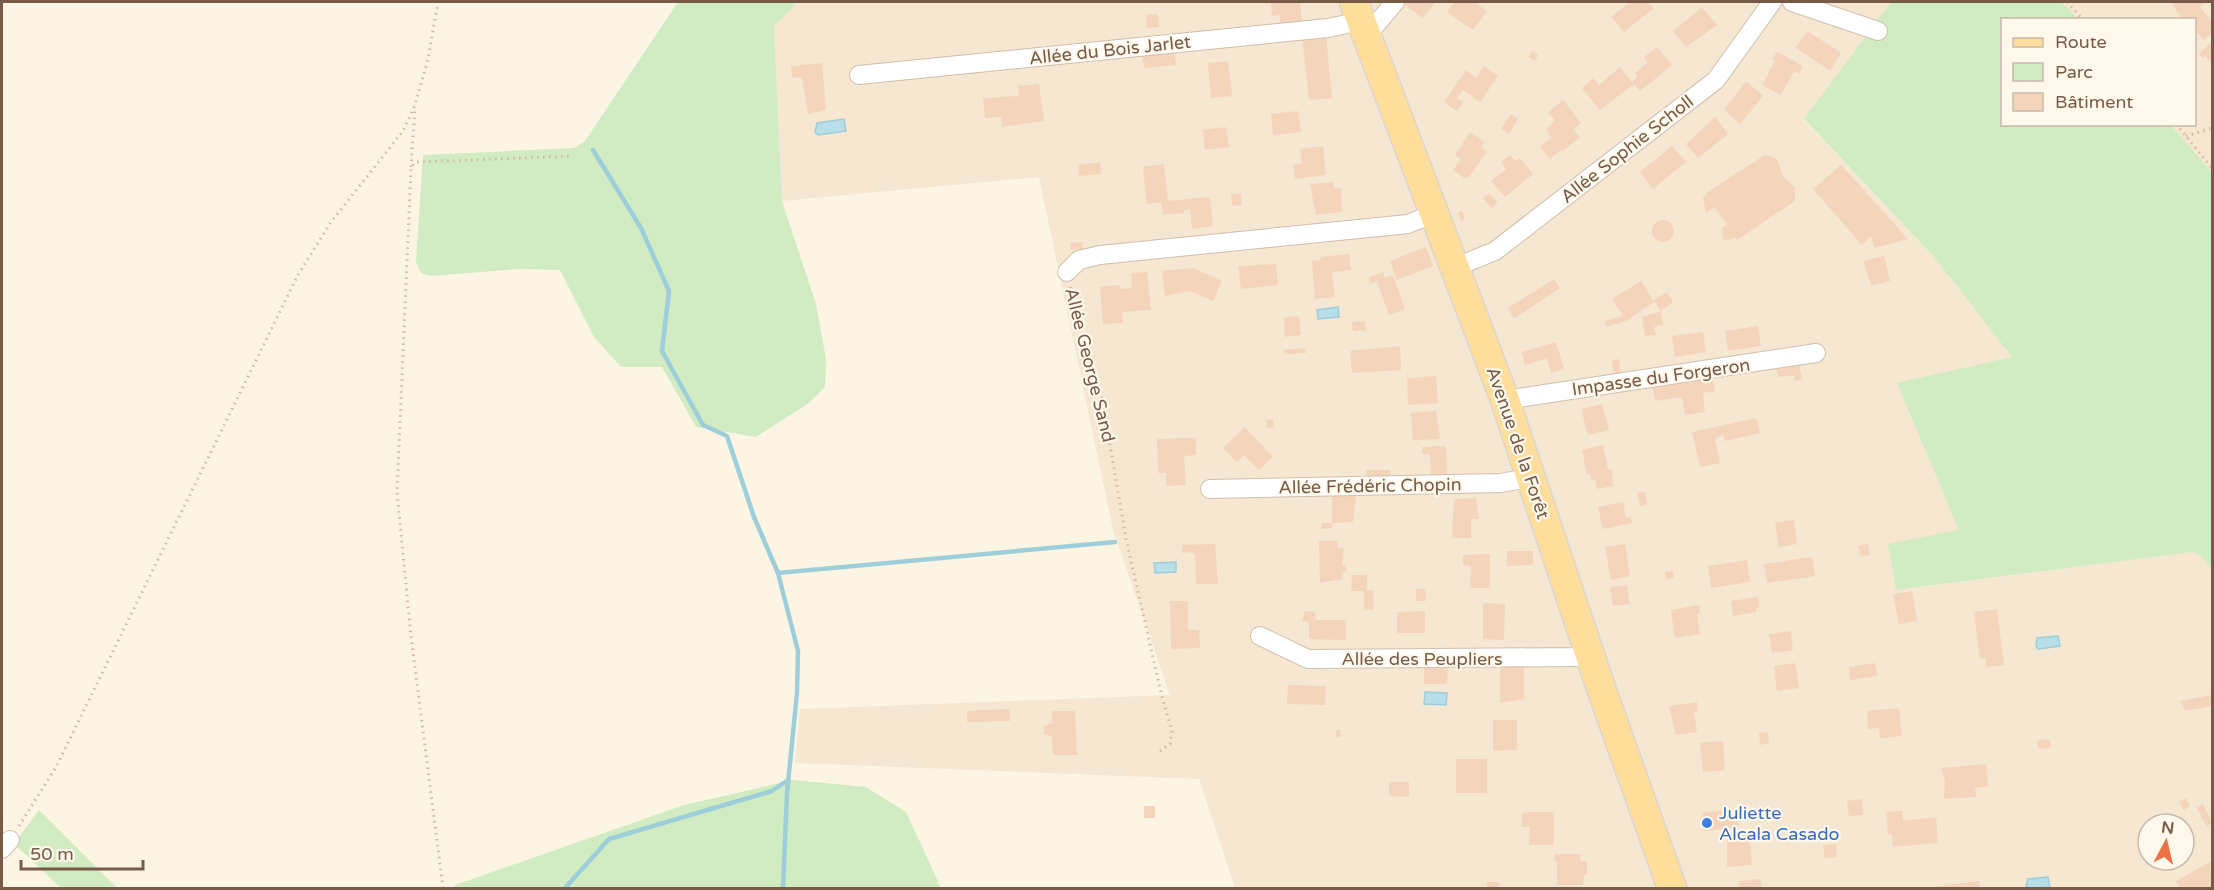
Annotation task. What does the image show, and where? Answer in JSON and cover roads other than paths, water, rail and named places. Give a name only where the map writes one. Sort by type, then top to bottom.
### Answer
[{"type":"main road","name":"Avenue de la Forêt","points":[[1359,18],[1505,400],[1589,653],[1672,888]]},
{"type":"street","points":[[1359,18],[1374,27],[1395,2]]},
{"type":"street","name":"Allée Sophie Scholl","points":[[1456,267],[1495,251],[1716,80],[1772,2]]},
{"type":"street","points":[[1792,2],[1878,31]]},
{"type":"street","name":"Allée du Bois Jarlet","points":[[859,75],[1328,28],[1359,18]]},
{"type":"street","name":"Allée George Sand","points":[[1067,272],[1079,260],[1100,255],[1408,224],[1435,213]]},
{"type":"street","name":"Impasse du Forgeron","points":[[1505,400],[1816,353]]},
{"type":"street","name":"Allée Frédéric Chopin","points":[[1210,489],[1500,483],[1530,478]]},
{"type":"street","name":"Allée des Peupliers","points":[[1260,636],[1308,659],[1575,657],[1589,653]]},
{"type":"water","points":[[844,119],[846,131],[818,135],[815,132],[817,123]]},
{"type":"water","points":[[1338,307],[1339,317],[1318,319],[1317,310]]},
{"type":"water","points":[[1176,562],[1176,572],[1155,573],[1154,563]]},
{"type":"water","points":[[2058,636],[2060,646],[2038,649],[2036,646],[2037,638]]},
{"type":"water","points":[[1425,692],[1447,693],[1446,705],[1424,704]]},
{"type":"water","points":[[2048,877],[2050,887],[2029,888],[2026,886],[2028,879]]},
{"type":"waterway","points":[[593,150],[641,228],[669,291],[662,351],[703,425],[727,436],[754,517],[778,573]]},
{"type":"waterway","points":[[783,888],[787,793],[797,693],[798,651],[778,573],[1115,542]]},
{"type":"waterway","points":[[565,888],[609,839],[772,791],[788,780]]},
{"type":"place","name":"Juliette Alcala Casado","points":[[1707,823]]}]
